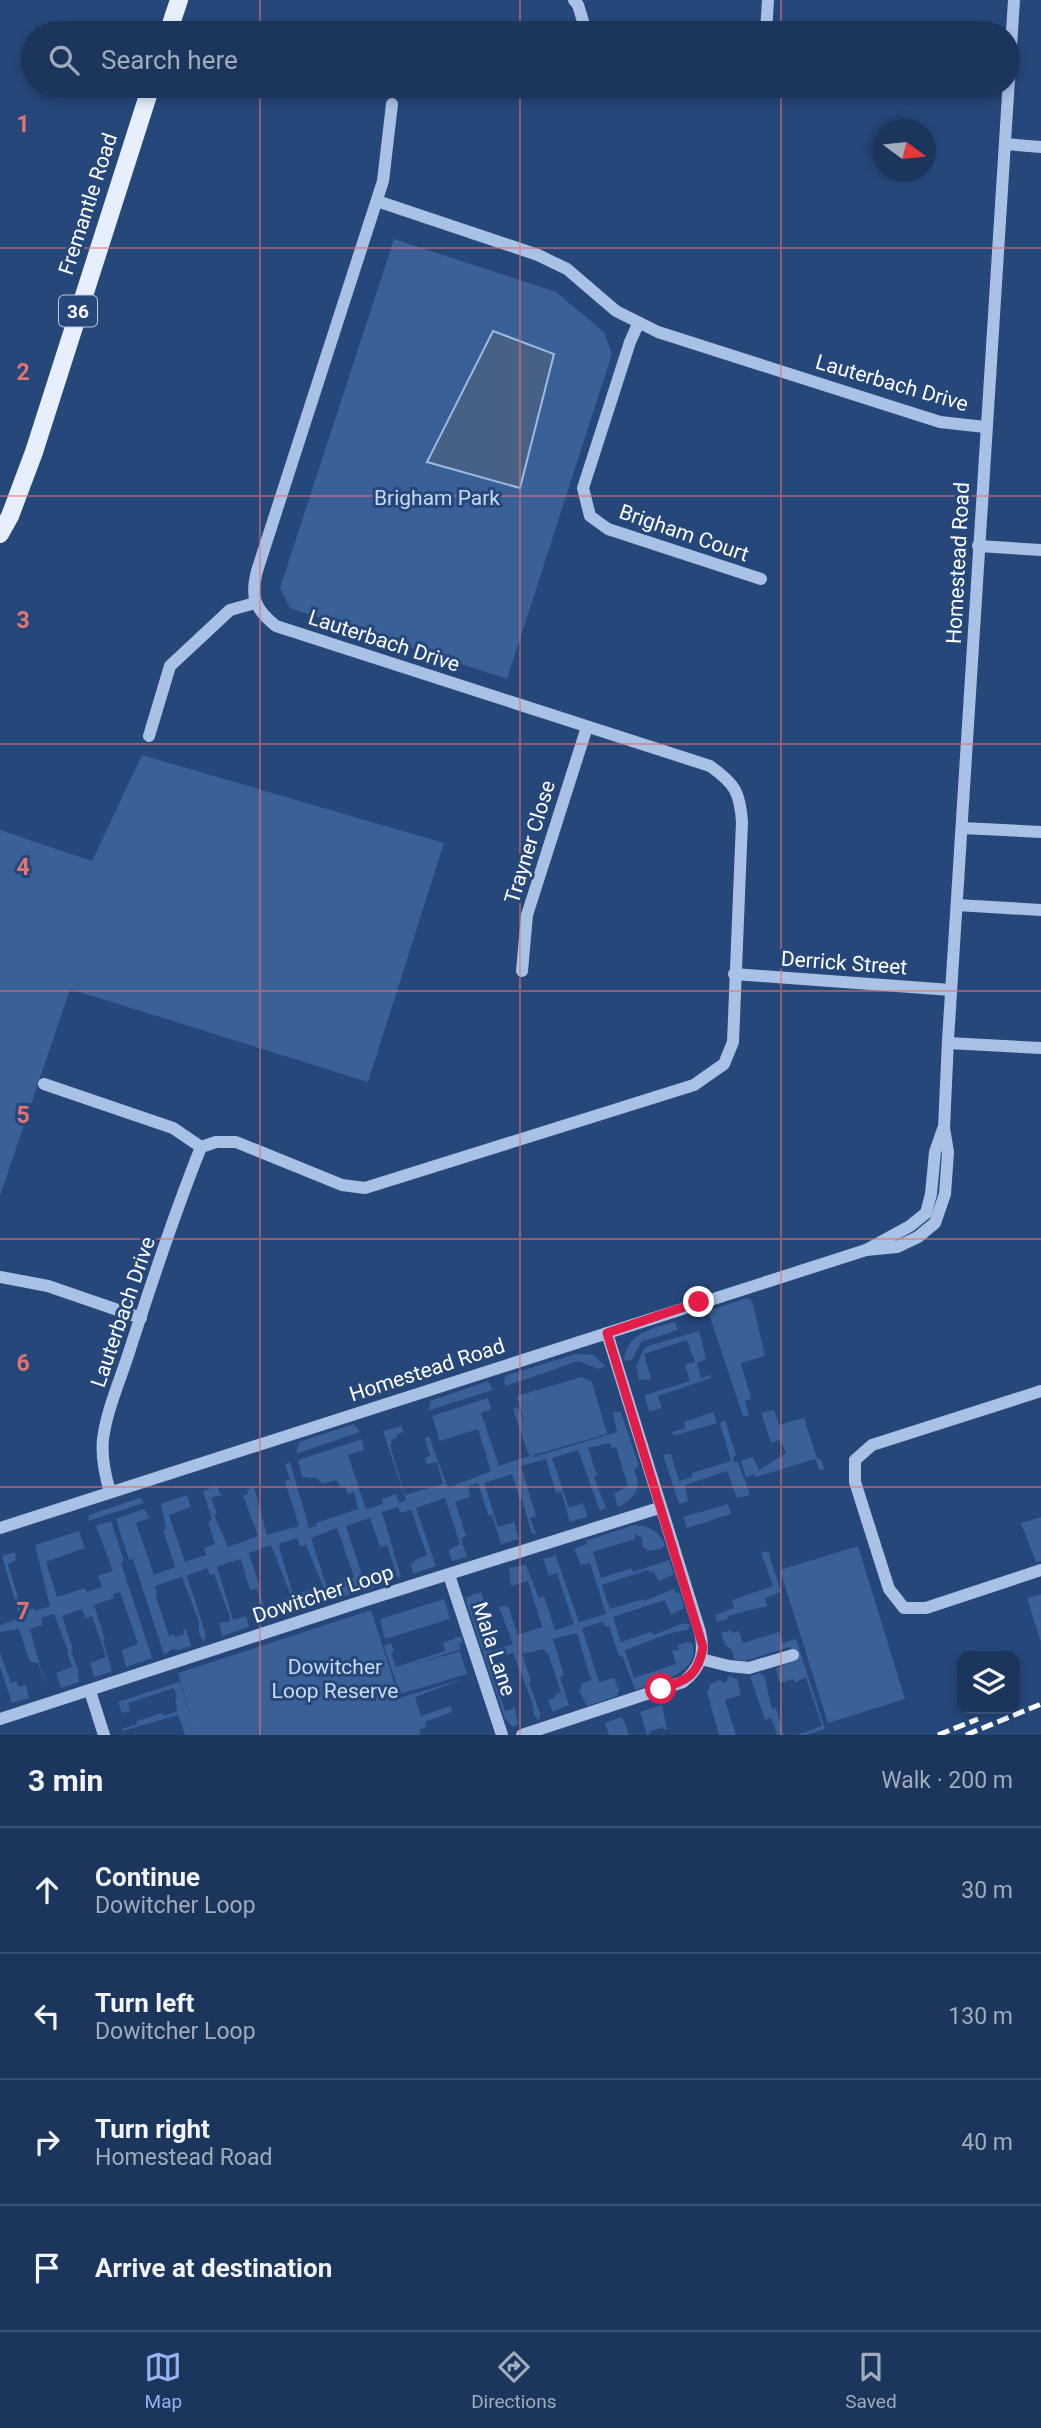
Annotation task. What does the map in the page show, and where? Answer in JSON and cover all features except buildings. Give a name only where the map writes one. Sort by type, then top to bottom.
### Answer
[{"type":"main road","points":[[172,21],[179,0]]},
{"type":"main road","name":"Fremantle Road","points":[[0,534],[10,516],[34,452],[147,98]]},
{"type":"street","points":[[574,0],[583,21]]},
{"type":"street","points":[[767,21],[768,0]]},
{"type":"street","name":"Homestead Road","points":[[1013,21],[1014,0]]},
{"type":"street","name":"Homestead Road","points":[[0,1528],[866,1250],[897,1247],[918,1237],[935,1223],[945,1194],[948,1153],[944,1128],[951,990],[1008,98]]},
{"type":"street","points":[[149,736],[170,666],[230,610],[255,603],[253,587],[383,181],[392,104]]},
{"type":"street","points":[[1005,144],[1041,147]]},
{"type":"street","name":"Lauterbach Drive","points":[[377,201],[538,255],[567,269],[617,311],[638,324],[940,422],[985,427]]},
{"type":"street","name":"Brigham Court","points":[[638,324],[583,488],[590,516],[608,529],[761,579]]},
{"type":"street","points":[[978,546],[1041,551]]},
{"type":"street","name":"Lauterbach Drive","points":[[110,1492],[105,1474],[103,1438],[141,1318],[201,1147],[216,1142],[236,1142],[342,1185],[365,1188],[694,1085],[724,1064],[733,1042],[742,822],[740,799],[727,778],[710,766],[276,626],[264,616],[255,603]]},
{"type":"street","name":"Trayner Close","points":[[522,971],[527,915],[587,727]]},
{"type":"street","points":[[962,828],[1041,832]]},
{"type":"street","points":[[957,905],[1041,910]]},
{"type":"street","name":"Derrick Street","points":[[734,974],[951,990]]},
{"type":"street","points":[[948,1043],[1041,1048]]},
{"type":"street","points":[[44,1084],[173,1128],[201,1147]]},
{"type":"street","points":[[0,1277],[48,1286],[141,1318]]},
{"type":"street","points":[[522,1735],[683,1682],[694,1673],[701,1659],[703,1647],[699,1632],[607,1333]]},
{"type":"street","points":[[1041,1391],[872,1445],[855,1460],[855,1482],[889,1589],[904,1608],[926,1608],[1041,1570]]},
{"type":"street","name":"Dowitcher Loop","points":[[0,1719],[659,1508]]},
{"type":"street","name":"Mala Lane","points":[[449,1575],[502,1735]]},
{"type":"street","points":[[701,1659],[729,1667],[749,1668],[793,1655]]},
{"type":"street","points":[[90,1691],[104,1735]]},
{"type":"green space","name":"Brigham Park","points":[[394,239],[556,292],[604,332],[612,354],[507,679],[290,608],[280,588]]},
{"type":"green space","points":[[142,755],[444,843],[368,1082],[70,989],[0,1196],[0,830],[92,861]]},
{"type":"green space","points":[[747,1298],[752,1301],[765,1356],[741,1363],[751,1399],[745,1401],[749,1416],[743,1416],[709,1314],[711,1310]]},
{"type":"green space","points":[[675,1322],[678,1330],[641,1342],[632,1360],[624,1361],[635,1338],[649,1330]]},
{"type":"green space","points":[[699,1331],[706,1359],[697,1363],[701,1378],[710,1375],[711,1378],[658,1396],[662,1408],[649,1412],[645,1395],[690,1381],[685,1365],[695,1362],[687,1340],[644,1354],[651,1379],[639,1380],[636,1366],[645,1347]]},
{"type":"green space","points":[[576,1354],[593,1355],[606,1366],[599,1369],[578,1361],[506,1386],[504,1382],[505,1376]]},
{"type":"green space","points":[[581,1377],[592,1382],[607,1434],[534,1457],[617,1432],[613,1412],[621,1412],[639,1466],[634,1470],[637,1487],[632,1497],[624,1504],[618,1507],[614,1494],[628,1486],[616,1447],[612,1448],[610,1443],[588,1448],[597,1476],[594,1477],[606,1508],[600,1511],[578,1450],[552,1458],[569,1508],[583,1503],[587,1517],[570,1522],[561,1492],[556,1493],[546,1459],[521,1466],[536,1516],[530,1518],[536,1534],[531,1531],[512,1474],[484,1483],[498,1527],[514,1522],[519,1539],[501,1544],[478,1483],[468,1486],[470,1497],[455,1502],[466,1536],[461,1538],[467,1557],[452,1561],[449,1550],[460,1544],[445,1498],[416,1508],[436,1566],[413,1574],[411,1564],[427,1555],[411,1510],[400,1513],[398,1507],[382,1512],[401,1577],[398,1578],[387,1545],[380,1547],[370,1518],[346,1526],[363,1578],[377,1573],[382,1584],[366,1590],[360,1588],[353,1594],[343,1596],[338,1584],[354,1577],[337,1528],[311,1538],[331,1600],[329,1601],[306,1545],[300,1546],[297,1538],[281,1543],[279,1547],[293,1594],[310,1590],[314,1606],[287,1615],[281,1600],[291,1596],[271,1545],[249,1553],[265,1608],[263,1609],[257,1589],[250,1590],[241,1559],[217,1566],[233,1620],[246,1616],[249,1627],[222,1636],[219,1623],[229,1622],[230,1617],[214,1574],[210,1575],[207,1568],[187,1576],[206,1636],[203,1642],[199,1633],[199,1622],[182,1577],[155,1586],[169,1636],[184,1634],[183,1630],[186,1629],[191,1646],[172,1649],[164,1655],[133,1559],[129,1560],[116,1519],[144,1509],[150,1518],[136,1523],[154,1575],[175,1567],[163,1530],[166,1529],[161,1504],[187,1495],[191,1507],[169,1515],[185,1562],[206,1555],[204,1548],[215,1544],[208,1522],[212,1520],[203,1491],[217,1486],[221,1495],[211,1498],[217,1514],[214,1515],[228,1547],[258,1536],[243,1495],[248,1494],[247,1490],[254,1487],[267,1535],[299,1526],[285,1481],[290,1479],[285,1464],[290,1462],[309,1528],[317,1526],[316,1523],[358,1509],[354,1492],[348,1494],[345,1486],[341,1487],[336,1480],[322,1484],[316,1478],[302,1477],[298,1460],[362,1439],[364,1450],[348,1455],[366,1509],[383,1504],[382,1499],[396,1494],[399,1503],[406,1500],[383,1431],[401,1426],[404,1432],[397,1434],[397,1438],[391,1440],[390,1445],[405,1495],[443,1484],[437,1462],[427,1464],[425,1458],[430,1456],[425,1439],[429,1436],[448,1488],[491,1471],[478,1429],[440,1441],[432,1416],[488,1398],[491,1409],[481,1413],[499,1466],[529,1456],[513,1409],[518,1407],[525,1426],[517,1396]]},
{"type":"green space","points":[[488,1381],[493,1390],[429,1410],[430,1401]]},
{"type":"green space","points":[[774,1410],[779,1425],[804,1418],[817,1458],[822,1461],[824,1469],[820,1471],[815,1459],[756,1477],[754,1474],[746,1477],[741,1461],[753,1457],[759,1470],[786,1453],[780,1440],[771,1443],[761,1413]]},
{"type":"green space","points":[[713,1412],[717,1423],[673,1436],[672,1432],[685,1428],[684,1422]]},
{"type":"green space","points":[[725,1420],[736,1455],[733,1456],[734,1463],[738,1462],[750,1495],[737,1498],[727,1471],[685,1485],[688,1501],[679,1504],[663,1455],[671,1454],[679,1481],[692,1477],[692,1473],[731,1461],[720,1423]]},
{"type":"green space","points":[[354,1424],[360,1432],[296,1454],[299,1442]]},
{"type":"green space","points":[[140,1498],[144,1503],[88,1521],[89,1515]]},
{"type":"green space","points":[[728,1504],[731,1514],[687,1528],[683,1517]]},
{"type":"green space","points":[[1041,1517],[1041,1561],[1036,1562],[1021,1523]]},
{"type":"green space","points":[[111,1521],[124,1561],[121,1563],[152,1658],[126,1667],[122,1650],[138,1644],[120,1592],[113,1594],[114,1598],[94,1605],[112,1671],[94,1677],[90,1663],[106,1657],[92,1616],[86,1618],[82,1609],[62,1616],[73,1649],[71,1651],[79,1682],[61,1688],[56,1673],[72,1667],[54,1614],[41,1618],[43,1625],[30,1629],[47,1692],[38,1663],[30,1662],[19,1629],[0,1632],[0,1625],[20,1618],[2,1556],[15,1552],[16,1560],[8,1564],[22,1612],[34,1608],[35,1611],[50,1606],[35,1545],[79,1531],[85,1548],[46,1562],[57,1597],[85,1588],[87,1592],[102,1587],[98,1576],[113,1571],[96,1526]]},
{"type":"green space","points":[[634,1525],[653,1530],[665,1545],[661,1549],[648,1551],[643,1548],[642,1538],[635,1534],[635,1539],[593,1552],[601,1578],[632,1568],[633,1572],[669,1560],[674,1574],[659,1581],[653,1571],[648,1570],[602,1585],[610,1609],[643,1599],[644,1601],[674,1589],[676,1593],[680,1593],[684,1608],[671,1615],[665,1600],[613,1617],[621,1642],[651,1632],[653,1635],[684,1623],[690,1625],[687,1630],[625,1650],[634,1678],[676,1664],[672,1650],[679,1651],[678,1645],[688,1642],[692,1643],[694,1653],[691,1662],[665,1680],[635,1690],[609,1626],[605,1627],[603,1622],[582,1628],[599,1682],[614,1678],[619,1691],[617,1696],[587,1706],[579,1690],[582,1688],[581,1684],[591,1680],[577,1633],[553,1639],[564,1675],[560,1677],[569,1705],[553,1712],[548,1700],[561,1692],[548,1653],[544,1649],[522,1654],[540,1713],[539,1721],[534,1715],[532,1702],[513,1653],[489,1660],[505,1711],[515,1708],[518,1724],[513,1727],[505,1719],[465,1598],[481,1592],[484,1601],[474,1605],[491,1651],[513,1644],[499,1607],[508,1606],[518,1635],[542,1627],[528,1581],[511,1586],[509,1568],[526,1565],[539,1598],[544,1596],[555,1630],[574,1624],[557,1573],[549,1576],[543,1559],[555,1556],[554,1551],[579,1622],[606,1614],[590,1563],[581,1565],[574,1549],[587,1544],[586,1541]]},
{"type":"green space","points":[[858,1546],[905,1699],[828,1723],[780,1570]]},
{"type":"green space","points":[[768,1551],[781,1592],[765,1598],[767,1606],[727,1616],[728,1619],[717,1622],[715,1615],[734,1608],[732,1600],[773,1586],[761,1553]]},
{"type":"green space","points":[[1041,1594],[1041,1642],[1027,1598]]},
{"type":"green space","points":[[444,1599],[450,1619],[385,1639],[380,1619]]},
{"type":"green space","name":"Dowitcher Loop Reserve","points":[[371,1610],[399,1698],[463,1679],[415,1697],[421,1716],[451,1706],[452,1712],[425,1722],[426,1727],[419,1730],[421,1735],[185,1735],[178,1715],[122,1731],[137,1724],[137,1721],[162,1713],[164,1716],[176,1712],[177,1698],[174,1688],[128,1703],[130,1711],[122,1713],[118,1702],[180,1682],[196,1731],[178,1673]]},
{"type":"green space","points":[[731,1630],[732,1633],[739,1631],[743,1643],[779,1632],[783,1643],[796,1639],[825,1729],[797,1735],[822,1726],[806,1678],[779,1683],[776,1668],[795,1661],[792,1649],[789,1647],[745,1661],[734,1659],[732,1650],[725,1645],[721,1633]]},
{"type":"green space","points":[[461,1636],[461,1649],[409,1666],[460,1651],[467,1674],[400,1694],[384,1646],[391,1643],[396,1667],[445,1651],[443,1643]]},
{"type":"green space","points":[[0,1652],[11,1683],[16,1681],[19,1687],[26,1685],[29,1698],[12,1703],[0,1667]]},
{"type":"green space","points":[[760,1673],[764,1676],[772,1709],[776,1708],[784,1735],[777,1735],[771,1718],[765,1720],[750,1676]]},
{"type":"green space","points":[[729,1676],[737,1679],[741,1695],[725,1700],[736,1735],[719,1735],[707,1692],[709,1685],[719,1680],[725,1683]]},
{"type":"green space","points":[[662,1705],[667,1729],[664,1730],[663,1727],[647,1735],[640,1712]]},
{"type":"green space","points":[[621,1717],[629,1735],[609,1735],[605,1723]]},
{"type":"shaded area","points":[[493,331],[554,354],[520,488],[427,462]]},
{"type":"railway","points":[[966,1735],[1041,1704]]},
{"type":"railway","points":[[938,1735],[978,1719]]},
{"type":"route","points":[[661,1689],[683,1682],[694,1673],[703,1647],[607,1333],[699,1302]]}]
